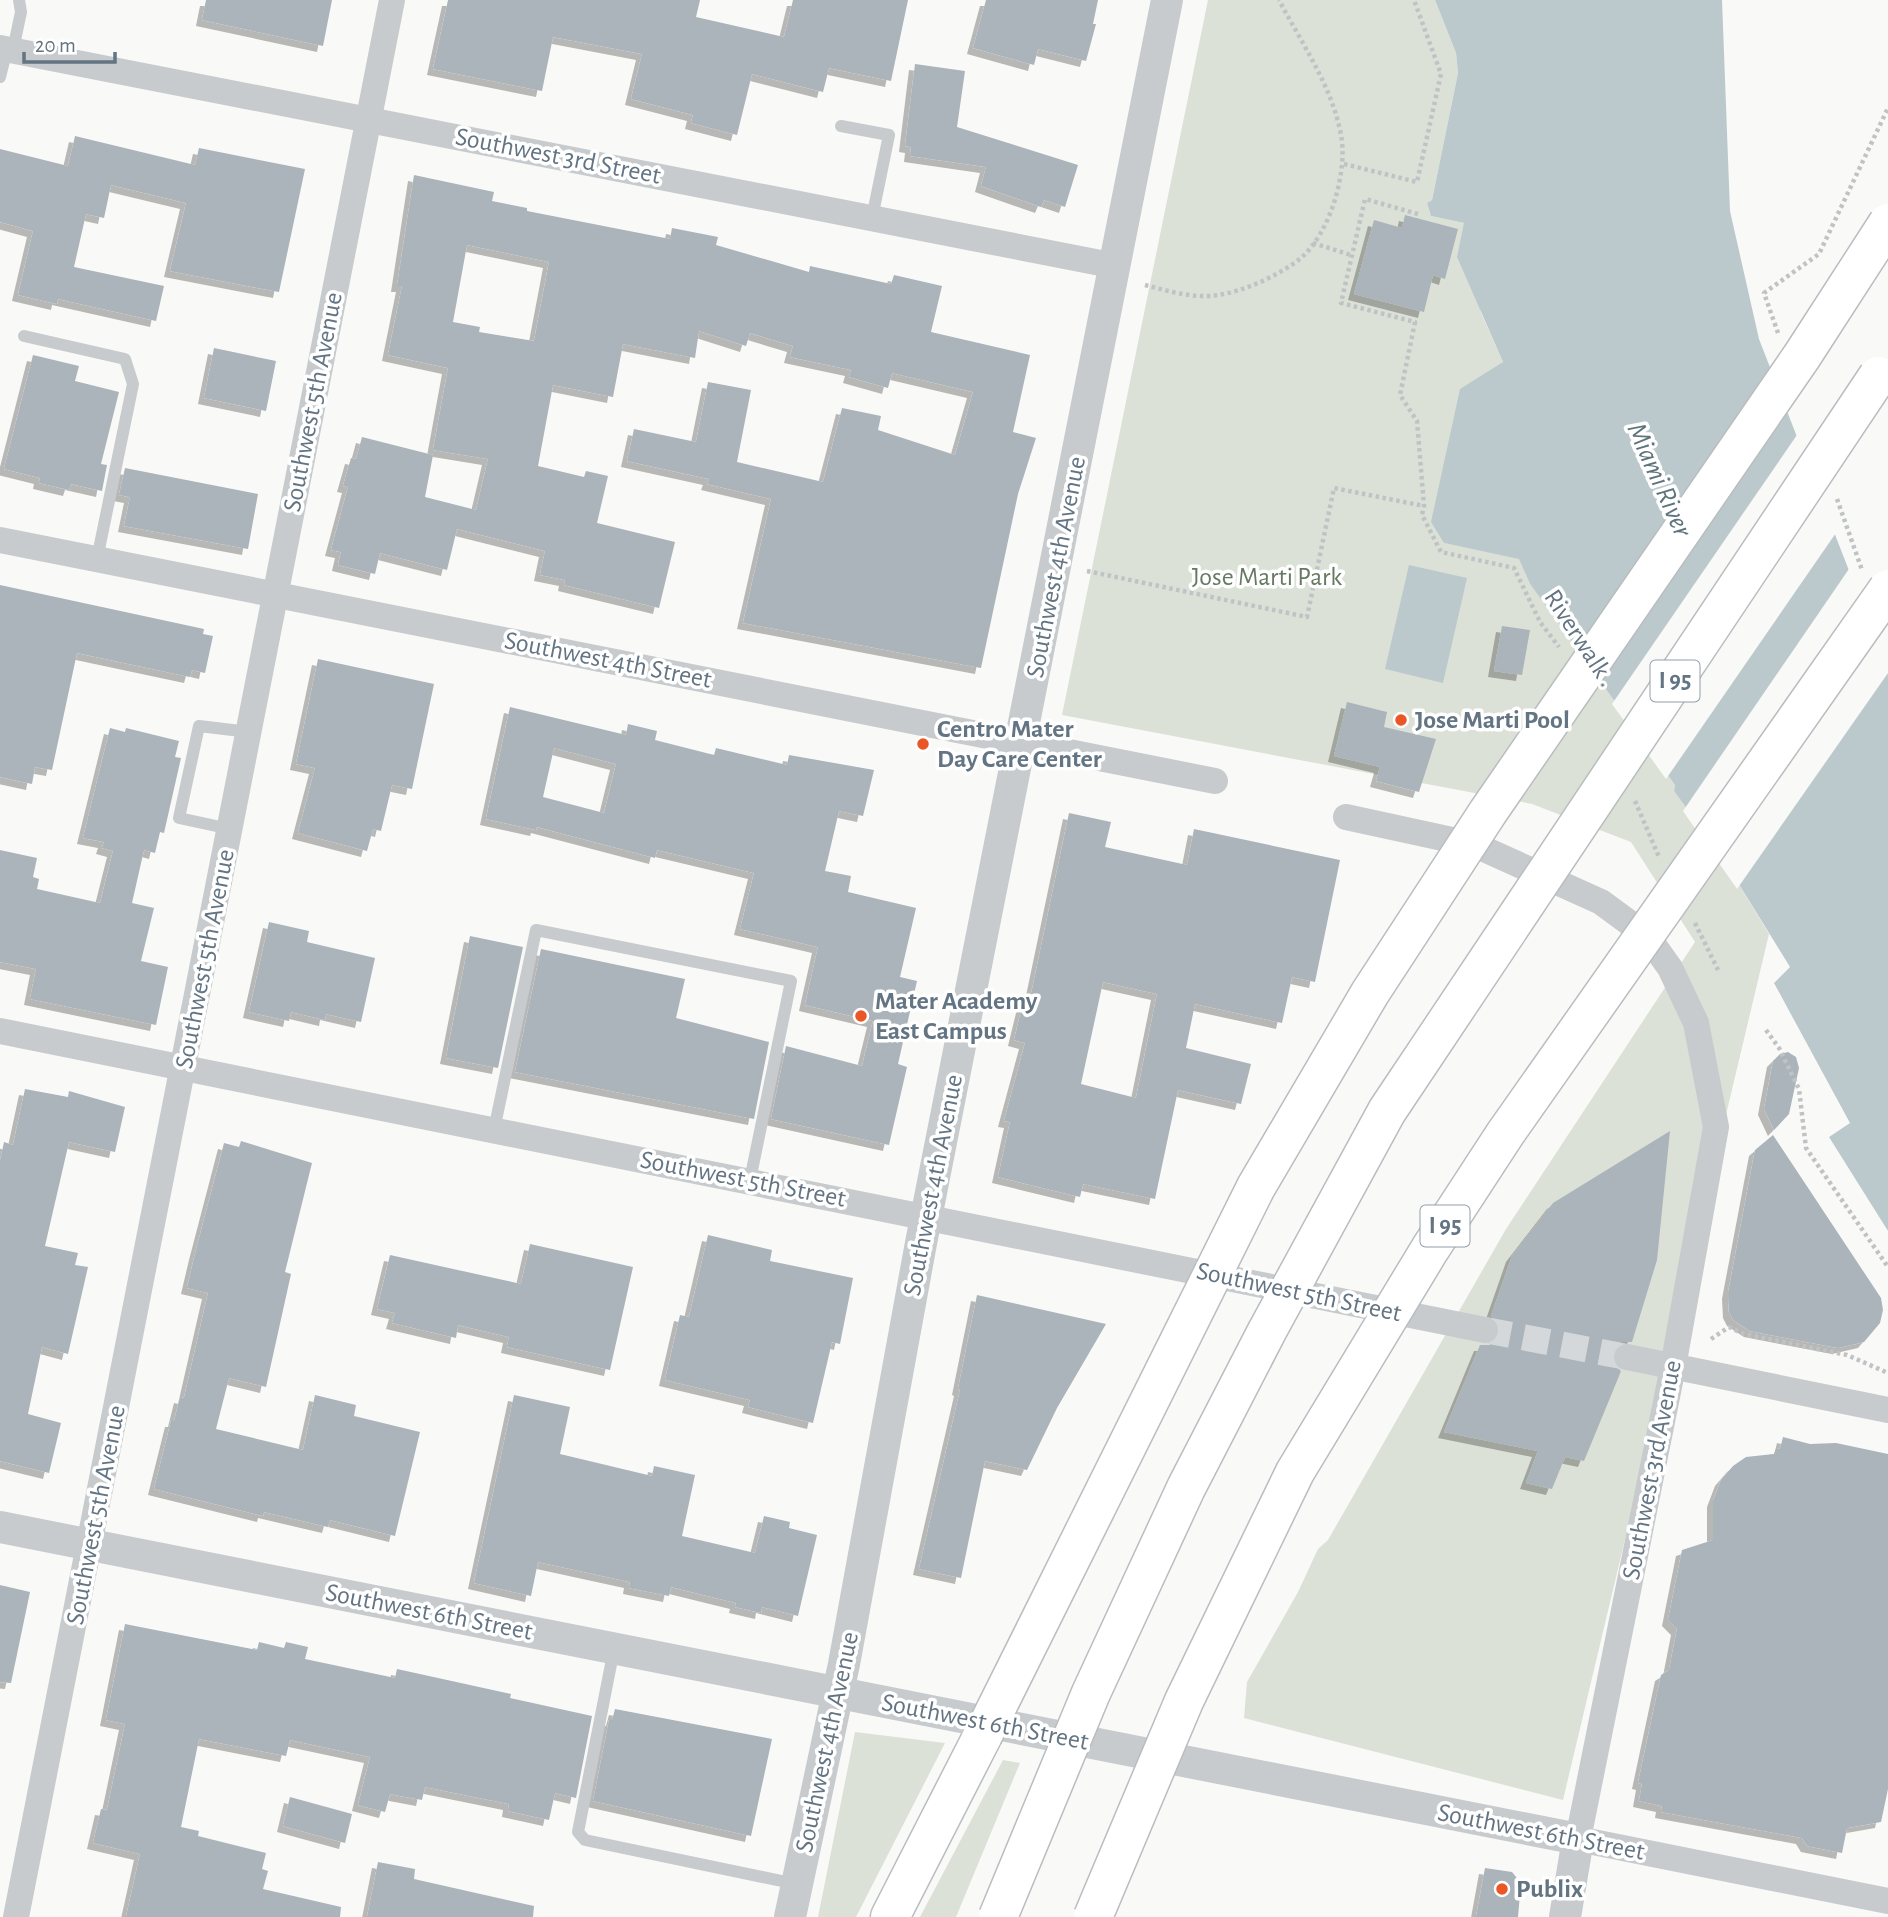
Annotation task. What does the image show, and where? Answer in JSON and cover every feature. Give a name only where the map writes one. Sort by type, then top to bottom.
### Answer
[{"type":"highway","points":[[890,1917],[1256,1187],[1363,1005],[1488,812],[1802,356],[1888,223]]},
{"type":"highway","name":"I 95","points":[[998,1917],[1091,1693],[1186,1488],[1267,1331],[1387,1111],[1885,368]]},
{"type":"highway","name":"I 95","points":[[1093,1917],[1184,1701],[1302,1461],[1430,1248],[1506,1133],[1888,589]]},
{"type":"street","name":"Southwest 5th Avenue","points":[[16,1917],[392,0]]},
{"type":"street","name":"Southwest 4th Avenue","points":[[790,1917],[838,1692],[927,1216],[1167,0]]},
{"type":"street","name":"Southwest 3rd Street","points":[[6,49],[1115,266]]},
{"type":"street","name":"Southwest 4th Street","points":[[0,540],[1215,781]]},
{"type":"street","name":"Southwest 3rd Avenue","points":[[1346,817],[1475,845],[1601,902],[1635,927],[1655,947],[1670,968],[1696,1023],[1716,1127],[1673,1367],[1578,1839],[1565,1917]]},
{"type":"street","name":"Southwest 5th Street","points":[[0,1031],[1485,1330]]},
{"type":"street","points":[[1627,1357],[1888,1410]]},
{"type":"street","name":"Southwest 6th Street","points":[[0,1527],[1888,1901]]},
{"type":"lane","points":[[0,77],[6,49],[21,12],[19,0]]},
{"type":"lane","points":[[841,126],[890,135],[872,218]]},
{"type":"lane","points":[[24,336],[125,359],[130,369],[133,384],[97,559]]},
{"type":"lane","points":[[230,829],[179,818],[199,726],[249,732]]},
{"type":"lane","points":[[494,1130],[536,930],[791,981],[750,1180]]},
{"type":"lane","points":[[614,1649],[579,1832],[581,1837],[584,1840],[797,1884]]},
{"type":"path","points":[[1145,285],[1193,295],[1220,295],[1275,273],[1301,257],[1313,243],[1334,202],[1343,164],[1341,134],[1323,80],[1279,0]]},
{"type":"path","points":[[1343,164],[1417,182],[1441,74],[1414,0]]},
{"type":"path","name":"Riverwalk .","points":[[1418,214],[1365,199],[1341,303],[1415,322],[1400,395],[1417,421],[1424,506],[1422,515],[1441,552],[1514,568],[1540,622],[1563,652]]},
{"type":"path","points":[[1313,243],[1351,255]]},
{"type":"path","points":[[1087,571],[1307,617],[1334,488],[1424,506]]},
{"type":"path","points":[[1631,790],[1649,839],[1661,861]]},
{"type":"path","points":[[1692,918],[1718,970]]},
{"type":"path","points":[[1766,1030],[1779,1048],[1799,1089],[1806,1148],[1888,1267]]},
{"type":"path","points":[[1711,1339],[1730,1327],[1744,1334],[1847,1355],[1888,1373]]},
{"type":"green space","name":"Jose Marti Park","points":[[1208,0],[1435,0],[1456,53],[1458,73],[1432,200],[1427,203],[1431,216],[1464,223],[1481,313],[1503,362],[1444,543],[1519,558],[1530,584],[1675,785],[1674,791],[1722,857],[1769,934],[1563,1800],[1244,1718],[1247,1682],[1298,1592],[1318,1549],[1328,1540],[1506,1229],[1695,942],[1631,842],[1532,804],[1062,715]]},
{"type":"green space","points":[[855,1732],[945,1743],[856,1917],[818,1917]]},
{"type":"green space","points":[[1003,1760],[1020,1763],[956,1917],[920,1917]]},
{"type":"water","name":"Miami River","points":[[1435,0],[1722,0],[1730,211],[1759,339],[1888,671],[1888,1231],[1829,1137],[1850,1123],[1774,983],[1790,967],[1722,857],[1674,791],[1675,785],[1530,584],[1519,559],[1444,543],[1431,522],[1460,389],[1503,362],[1457,257],[1464,223],[1431,216],[1427,203],[1432,200],[1458,73],[1456,53]]},
{"type":"water","points":[[1409,565],[1467,578],[1443,683],[1385,669]]},
{"type":"pier","points":[[1799,432],[1838,530],[1666,779],[1612,704]]},
{"type":"pier","points":[[1851,566],[1888,662],[1888,673],[1737,889],[1683,811]]},
{"type":"building","points":[[206,0],[332,0],[323,46],[202,20]]},
{"type":"building","points":[[448,0],[700,0],[696,17],[784,37],[793,0],[908,0],[891,81],[829,68],[823,92],[752,74],[737,135],[691,123],[693,115],[631,99],[642,54],[553,37],[542,91],[433,69]]},
{"type":"building","points":[[986,0],[1098,0],[1093,24],[1096,24],[1086,61],[1038,49],[1034,65],[973,48]]},
{"type":"building","points":[[915,64],[965,71],[957,127],[1078,165],[1065,207],[1044,200],[1041,207],[981,186],[986,167],[910,156],[911,147],[905,146]]},
{"type":"building","points":[[75,136],[195,165],[199,148],[305,169],[279,292],[170,271],[186,203],[111,185],[104,218],[86,214],[74,267],[164,286],[156,321],[58,299],[57,304],[18,295],[33,231],[0,222],[0,149],[68,166]]},
{"type":"building","points":[[414,175],[494,192],[492,201],[527,208],[527,211],[670,239],[672,228],[718,237],[716,245],[809,272],[810,266],[891,284],[894,275],[942,286],[931,332],[1030,355],[1013,432],[1036,438],[1018,494],[981,668],[743,623],[771,499],[707,484],[709,479],[627,461],[634,429],[696,442],[708,382],[751,390],[737,462],[823,482],[842,408],[881,416],[878,430],[955,455],[973,392],[892,373],[888,388],[849,377],[851,370],[790,357],[793,346],[750,333],[746,346],[699,331],[695,358],[623,344],[613,397],[553,385],[538,466],[584,477],[586,471],[608,476],[597,523],[675,542],[659,608],[564,585],[565,580],[540,575],[545,551],[457,529],[447,570],[380,553],[375,574],[338,565],[341,552],[331,550],[348,487],[343,486],[351,458],[356,459],[362,437],[433,455],[425,497],[476,510],[488,459],[433,450],[448,368],[388,355],[402,286],[397,286]],"holes":[[[467,245],[549,262],[534,341],[479,332],[480,327],[453,322]]]},
{"type":"building","points":[[1405,215],[1458,229],[1445,279],[1433,275],[1424,312],[1354,294],[1374,220],[1402,228]]},
{"type":"building","points":[[214,348],[276,361],[266,411],[204,398]]},
{"type":"building","points":[[33,355],[79,366],[75,381],[119,392],[101,464],[107,465],[102,491],[71,484],[69,490],[39,483],[40,478],[4,469]]},
{"type":"building","points":[[125,468],[258,494],[248,549],[124,526],[130,497],[119,495]]},
{"type":"building","points":[[0,585],[204,629],[203,634],[213,636],[205,673],[192,670],[190,677],[77,653],[52,770],[35,767],[32,784],[0,777]]},
{"type":"building","points":[[1502,626],[1530,630],[1522,675],[1494,671]]},
{"type":"building","points":[[318,659],[434,684],[412,789],[392,785],[381,831],[373,829],[367,851],[298,833],[315,768],[296,764]]},
{"type":"building","points":[[1347,702],[1387,712],[1384,727],[1436,739],[1419,792],[1376,781],[1380,767],[1334,756]]},
{"type":"building","points":[[510,707],[626,735],[628,724],[657,731],[655,740],[714,755],[716,748],[787,765],[789,755],[874,770],[863,816],[839,811],[825,871],[851,876],[848,892],[916,908],[900,977],[917,981],[898,1064],[907,1067],[889,1145],[771,1119],[786,1046],[862,1066],[873,1021],[805,1005],[818,947],[740,929],[754,873],[657,850],[655,858],[537,827],[536,830],[486,819]],"holes":[[[554,748],[616,764],[604,813],[543,797]]]},
{"type":"building","points":[[110,728],[125,732],[126,728],[179,741],[175,757],[181,758],[164,833],[160,832],[155,853],[144,850],[132,903],[154,908],[141,961],[168,967],[156,1025],[30,999],[36,969],[0,962],[0,850],[37,858],[33,877],[39,879],[37,889],[100,903],[113,851],[102,848],[104,842],[83,838]]},
{"type":"building","points":[[1069,813],[1111,822],[1105,847],[1187,865],[1194,829],[1340,860],[1315,982],[1292,977],[1282,1023],[1195,1004],[1186,1048],[1251,1064],[1241,1104],[1178,1090],[1155,1199],[1083,1184],[1080,1197],[998,1177],[1010,1122],[1004,1121],[1025,1043],[1014,1040],[1023,1003],[1029,1004]],"holes":[[[1103,982],[1157,994],[1136,1098],[1081,1084]]]},
{"type":"building","points":[[269,922],[309,931],[307,942],[375,958],[361,1022],[326,1014],[325,1020],[291,1012],[289,1021],[249,1012]]},
{"type":"building","points":[[470,936],[523,947],[498,1068],[446,1058]]},
{"type":"building","points":[[541,949],[685,979],[676,1018],[769,1042],[754,1119],[515,1072]]},
{"type":"building","points":[[1788,1052],[1796,1057],[1799,1068],[1789,1114],[1774,1130],[1764,1109],[1773,1061],[1780,1054]]},
{"type":"building","points":[[25,1089],[68,1097],[69,1091],[125,1107],[115,1152],[69,1142],[45,1246],[78,1253],[75,1265],[88,1267],[68,1354],[42,1347],[28,1414],[61,1423],[49,1473],[0,1461],[0,1161],[4,1142],[13,1145]]},
{"type":"building","points":[[1670,1131],[1657,1260],[1632,1342],[1621,1342],[1612,1353],[1612,1363],[1621,1371],[1617,1381],[1584,1461],[1565,1457],[1552,1489],[1526,1483],[1538,1451],[1444,1432],[1480,1345],[1491,1345],[1500,1334],[1500,1324],[1491,1316],[1512,1256],[1553,1203]]},
{"type":"building","points":[[1773,1135],[1881,1298],[1883,1310],[1880,1323],[1864,1342],[1838,1348],[1750,1331],[1733,1320],[1729,1312],[1728,1293],[1755,1150]]},
{"type":"building","points":[[241,1141],[312,1163],[285,1272],[291,1274],[266,1387],[229,1378],[216,1429],[303,1450],[315,1395],[356,1405],[354,1416],[420,1432],[395,1536],[330,1520],[328,1527],[264,1512],[263,1516],[154,1489],[171,1421],[174,1421],[180,1397],[184,1398],[208,1293],[187,1288],[195,1254],[224,1143],[239,1147]]},
{"type":"building","points":[[708,1235],[772,1250],[770,1261],[853,1278],[840,1344],[832,1342],[813,1423],[748,1407],[750,1400],[665,1380],[680,1315],[689,1317]]},
{"type":"building","points":[[530,1244],[633,1267],[610,1370],[507,1347],[509,1337],[458,1325],[456,1338],[392,1323],[395,1313],[377,1309],[390,1255],[521,1284]]},
{"type":"building","points":[[977,1295],[1106,1324],[1057,1408],[1027,1470],[985,1461],[961,1578],[919,1569],[960,1390],[958,1389]]},
{"type":"building","points":[[514,1395],[570,1407],[560,1454],[652,1476],[654,1466],[695,1475],[682,1536],[755,1553],[764,1516],[790,1522],[789,1528],[817,1535],[798,1616],[762,1607],[761,1613],[735,1607],[736,1603],[671,1587],[669,1596],[629,1588],[630,1582],[538,1562],[531,1596],[474,1583]]},
{"type":"building","points":[[1783,1437],[1810,1444],[1836,1443],[1888,1454],[1888,1789],[1881,1822],[1847,1828],[1842,1853],[1807,1846],[1802,1838],[1661,1812],[1662,1806],[1639,1801],[1642,1784],[1638,1783],[1661,1675],[1669,1670],[1677,1629],[1668,1620],[1682,1550],[1713,1540],[1713,1501],[1721,1480],[1733,1466],[1746,1457],[1774,1454],[1776,1448],[1780,1449]]},
{"type":"building","points":[[0,1585],[30,1592],[11,1683],[0,1682]]},
{"type":"building","points":[[125,1624],[257,1650],[259,1642],[284,1648],[286,1642],[308,1647],[305,1659],[395,1678],[397,1669],[511,1694],[510,1698],[592,1716],[576,1798],[555,1793],[549,1820],[508,1811],[509,1804],[425,1787],[422,1800],[390,1794],[385,1812],[358,1805],[370,1757],[290,1740],[286,1756],[199,1739],[181,1827],[199,1831],[198,1836],[266,1853],[262,1869],[268,1871],[263,1889],[341,1907],[340,1917],[126,1917],[140,1854],[93,1843],[101,1809],[107,1810],[125,1724],[106,1720]]},
{"type":"building","points":[[615,1709],[772,1739],[751,1836],[593,1801],[609,1720],[612,1720]]},
{"type":"building","points":[[290,1797],[352,1814],[345,1843],[283,1826]]},
{"type":"building","points":[[378,1862],[415,1869],[414,1879],[534,1906],[533,1917],[367,1917]]},
{"type":"building","name":"Publix","points":[[1485,1868],[1512,1872],[1521,1883],[1518,1917],[1476,1917]]},
{"type":"tunnel","points":[[1485,1330],[1627,1357]]},
{"type":"place","name":"Jose Marti Pool","points":[[1401,720]]},
{"type":"place","name":"Centro Mater Day Care Center","points":[[923,744]]},
{"type":"place","name":"Mater Academy East Campus","points":[[861,1016]]},
{"type":"place","name":"Publix","points":[[1502,1889]]}]
